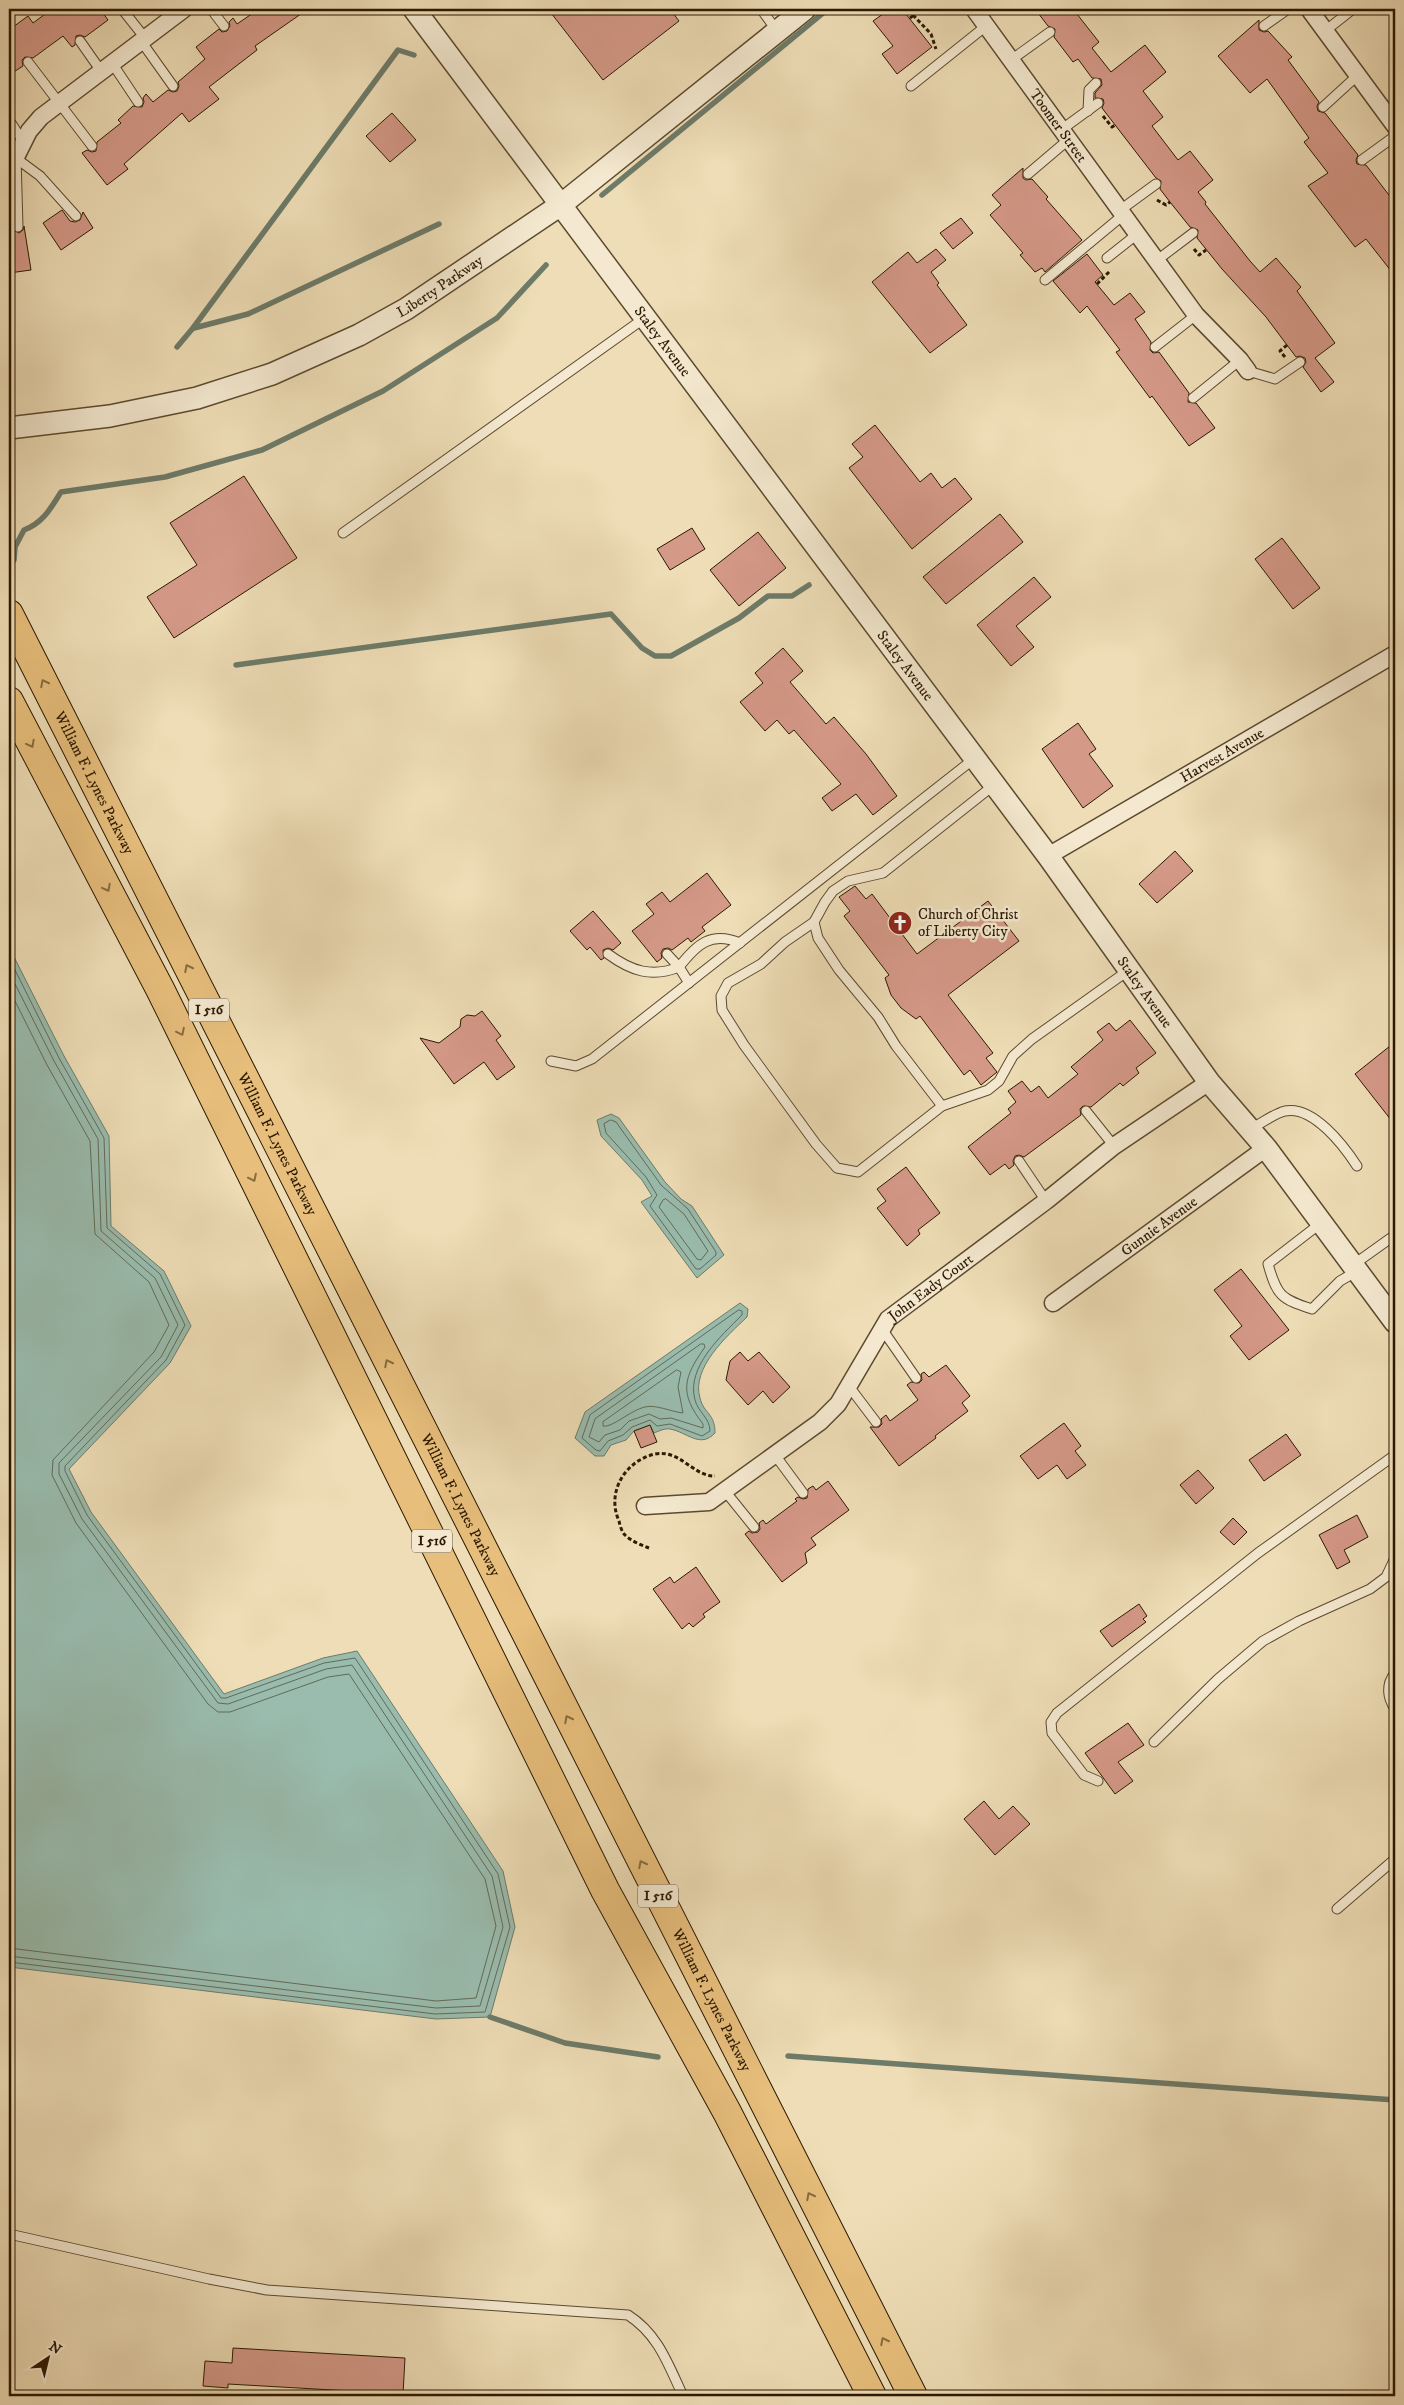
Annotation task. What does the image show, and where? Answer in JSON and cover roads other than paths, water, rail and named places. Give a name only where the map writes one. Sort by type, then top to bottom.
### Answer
[{"type":"highway","name":"William F. Lynes Parkway","points":[[9,614],[910,2390]]},
{"type":"highway","name":"I 516","points":[[9,701],[160,989],[605,1890],[727,2112],[867,2387]]},
{"type":"street","points":[[13,155],[41,117],[184,9]]},
{"type":"street","name":"Staley Avenue","points":[[414,9],[995,784],[1209,1082],[1266,1148],[1395,1322]]},
{"type":"street","name":"Liberty Parkway","points":[[18,428],[152,408],[197,398],[272,374],[359,335],[406,309],[562,204],[805,9]]},
{"type":"street","points":[[1309,9],[1395,126]]},
{"type":"street","name":"Toomer Street","points":[[977,10],[1010,60],[1139,239],[1196,315],[1244,366]]},
{"type":"street","name":"Harvest Avenue","points":[[1048,856],[1395,654]]},
{"type":"street","name":"John Eady Court","points":[[645,1506],[708,1502],[724,1483],[775,1454],[820,1422],[838,1404],[888,1319],[1046,1201],[1114,1146],[1209,1082]]},
{"type":"street","name":"Gunnie Avenue","points":[[1053,1303],[1266,1148]]},
{"type":"lane","points":[[122,9],[173,86]]},
{"type":"lane","points":[[212,9],[224,26]]},
{"type":"lane","points":[[761,9],[777,31]]},
{"type":"lane","points":[[1264,26],[1288,9]]},
{"type":"lane","points":[[1325,31],[1353,9]]},
{"type":"lane","points":[[911,86],[986,26]]},
{"type":"lane","points":[[1010,60],[1050,32]]},
{"type":"lane","points":[[80,41],[107,67],[138,102]]},
{"type":"lane","points":[[28,62],[92,146]]},
{"type":"lane","points":[[1323,107],[1358,75]]},
{"type":"lane","points":[[1088,111],[1088,90],[1096,83]]},
{"type":"lane","points":[[1028,174],[1064,135],[1088,111],[1098,104]]},
{"type":"lane","points":[[9,120],[18,227]]},
{"type":"lane","points":[[1362,160],[1395,136]]},
{"type":"lane","points":[[13,155],[40,176],[76,216]]},
{"type":"lane","points":[[1045,280],[1156,184]]},
{"type":"lane","points":[[1156,261],[1193,233]]},
{"type":"lane","points":[[1107,258],[1139,239]]},
{"type":"lane","points":[[1155,347],[1196,315]]},
{"type":"lane","points":[[343,533],[646,317]]},
{"type":"lane","points":[[1193,398],[1244,366],[1275,379],[1300,362]]},
{"type":"lane","points":[[550,1060],[576,1066],[592,1060],[975,758]]},
{"type":"lane","points":[[995,784],[883,873],[848,881],[833,891],[814,922],[785,942],[761,964],[728,983],[721,996],[722,1010],[744,1045],[816,1144],[837,1168],[858,1172],[942,1106],[988,1090],[999,1081],[1013,1056],[1032,1039],[1129,970]]},
{"type":"lane","points":[[814,922],[818,938],[839,970],[878,1017],[896,1046],[942,1106]]},
{"type":"lane","points":[[608,954],[627,967],[662,974],[679,967],[692,950],[714,938],[726,937],[740,943]]},
{"type":"lane","points":[[667,954],[679,967],[689,983]]},
{"type":"lane","points":[[1086,1111],[1114,1146]]},
{"type":"lane","points":[[1250,1129],[1286,1111],[1303,1113],[1319,1121],[1357,1166]]},
{"type":"lane","points":[[1019,1161],[1046,1201]]},
{"type":"lane","points":[[1322,1223],[1268,1264],[1275,1288],[1290,1301],[1312,1309],[1340,1281],[1395,1235]]},
{"type":"lane","points":[[882,1329],[916,1378]]},
{"type":"lane","points":[[848,1385],[876,1422]]},
{"type":"lane","points":[[775,1454],[804,1493]]},
{"type":"lane","points":[[1098,1781],[1084,1775],[1052,1733],[1051,1722],[1057,1713],[1258,1553],[1395,1455]]},
{"type":"lane","points":[[724,1483],[754,1527]]},
{"type":"lane","points":[[1154,1742],[1218,1679],[1262,1641],[1299,1621],[1370,1589],[1386,1577],[1395,1558]]},
{"type":"lane","points":[[1395,1673],[1390,1680],[1388,1690],[1395,1709]]},
{"type":"lane","points":[[1337,1910],[1395,1859]]},
{"type":"lane","points":[[9,2234],[209,2280],[267,2290],[628,2315],[642,2324],[658,2342],[684,2396]]},
{"type":"water","points":[[9,947],[64,1056],[109,1136],[111,1226],[164,1271],[191,1326],[170,1363],[69,1469],[91,1512],[224,1694],[323,1658],[357,1651],[503,1871],[515,1927],[490,2017],[436,2019],[9,1967]]},
{"type":"water","points":[[611,1114],[619,1118],[665,1182],[681,1199],[692,1206],[724,1255],[697,1278],[641,1202],[652,1196],[642,1180],[601,1136],[597,1120]]},
{"type":"water","points":[[740,1303],[748,1309],[747,1317],[713,1353],[701,1375],[700,1398],[715,1426],[715,1433],[709,1438],[699,1440],[668,1429],[654,1433],[650,1425],[634,1431],[626,1440],[611,1445],[604,1456],[595,1456],[575,1438],[585,1412]]},
{"type":"waterway","points":[[602,195],[828,9]]},
{"type":"waterway","points":[[177,347],[398,50],[414,55]]},
{"type":"waterway","points":[[194,328],[248,314],[439,224]]},
{"type":"waterway","points":[[14,560],[15,547],[24,530],[41,519],[61,492],[165,477],[262,450],[383,391],[497,318],[546,265]]},
{"type":"waterway","points":[[236,665],[611,614],[642,648],[655,656],[671,656],[739,618],[768,596],[792,596],[809,585]]},
{"type":"waterway","points":[[490,2017],[565,2043],[658,2057]]},
{"type":"waterway","points":[[788,2056],[1395,2100]]},
{"type":"place","name":"Church of Christ of Liberty City","points":[[900,923]]}]
